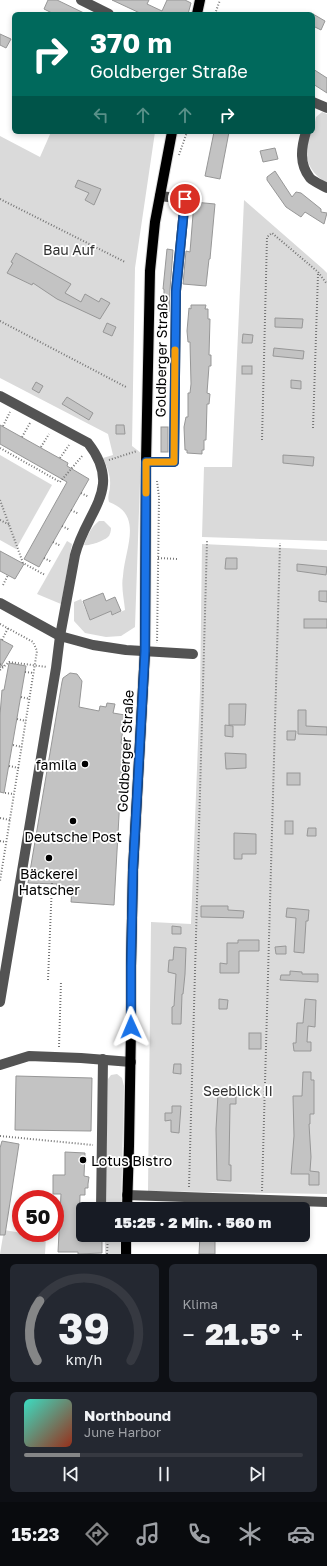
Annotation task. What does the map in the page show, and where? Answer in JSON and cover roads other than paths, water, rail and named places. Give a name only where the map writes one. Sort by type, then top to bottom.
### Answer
[{"type":"main road","points":[[197,12],[200,0]]},
{"type":"main road","name":"Goldberger Straße","points":[[127,1202],[131,1062],[133,870],[145,651],[151,462],[146,448],[150,271],[155,222],[172,134]]},
{"type":"main road","points":[[126,1242],[126,1254]]},
{"type":"street","points":[[81,0],[106,12]]},
{"type":"street","points":[[315,104],[327,108]]},
{"type":"street","points":[[305,134],[301,148],[303,166],[311,179],[327,188]]},
{"type":"street","name":"Goldberger Straße","points":[[151,462],[174,462],[176,291],[185,199],[160,196]]},
{"type":"street","points":[[0,396],[88,443],[96,452],[104,477],[100,497],[79,542],[60,636],[56,668],[0,1002]]},
{"type":"street","points":[[0,603],[60,636],[93,645],[126,650],[194,654]]},
{"type":"street","points":[[0,1065],[29,1056],[104,1059],[131,1062]]},
{"type":"street","points":[[101,1202],[104,1059]]},
{"type":"street","points":[[127,1195],[327,1202]]},
{"type":"place","name":"famila","points":[[85,764]]},
{"type":"place","name":"Deutsche Post","points":[[73,821]]},
{"type":"place","name":"Bäckerei Hatscher","points":[[49,858]]},
{"type":"place","name":"Lotus Bistro","points":[[83,1160]]},
{"type":"park label","name":"Bau Auf","points":[[69,249]]},
{"type":"park label","name":"Seeblick II","points":[[238,1090]]}]
